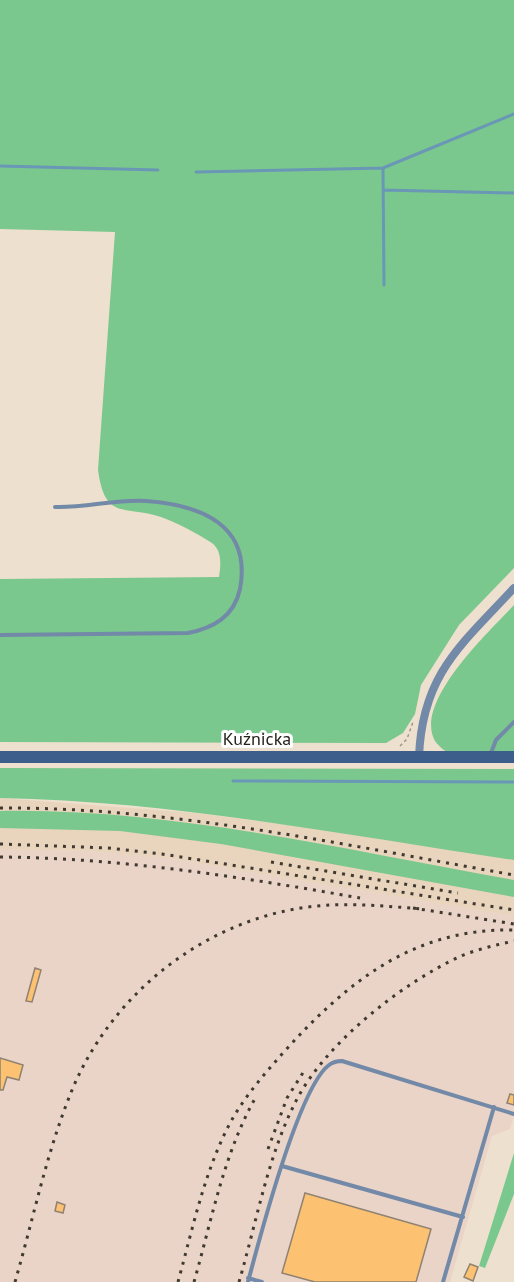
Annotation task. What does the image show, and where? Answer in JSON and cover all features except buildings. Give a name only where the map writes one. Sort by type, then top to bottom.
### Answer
[{"type":"street","points":[[419,757],[422,723],[437,677],[450,657],[514,588]]},
{"type":"street","name":"Kuźnicka","points":[[0,757],[514,757]]},
{"type":"lane","points":[[0,635],[188,633],[215,625],[234,605],[239,591],[241,556],[235,538],[216,521],[194,512],[147,501],[80,508],[56,507]]},
{"type":"lane","points":[[490,757],[496,740],[514,722]]},
{"type":"lane","points":[[262,1282],[248,1280],[281,1166],[313,1086],[328,1065],[342,1061],[514,1114]]},
{"type":"lane","points":[[443,1282],[494,1107]]},
{"type":"lane","points":[[281,1166],[463,1217]]},
{"type":"shaded area","points":[[0,798],[196,813],[343,832],[514,860],[514,916],[166,858],[86,851],[0,849]]},
{"type":"shaded area","points":[[0,849],[86,851],[166,858],[514,916],[514,1116],[510,1129],[492,1136],[450,1282],[0,1282]]},
{"type":"green space","points":[[0,0],[514,0],[514,568],[459,625],[421,685],[415,714],[403,733],[386,743],[0,742],[0,579],[219,577],[220,563],[218,550],[212,543],[187,528],[161,517],[118,508],[111,504],[101,486],[98,470],[115,232],[0,229]]},
{"type":"green space","points":[[514,605],[514,757],[453,757],[435,741],[431,725],[435,707],[457,668]]},
{"type":"green space","points":[[0,768],[514,769],[514,860],[194,812],[65,800],[0,798]]},
{"type":"green space","points":[[0,811],[129,816],[258,833],[514,880],[514,897],[221,844],[120,831],[0,828]]},
{"type":"green space","points":[[514,1153],[514,1194],[485,1268],[479,1266]]},
{"type":"waterway","points":[[196,172],[383,168],[514,114]]},
{"type":"waterway","points":[[0,166],[158,170]]},
{"type":"waterway","points":[[383,168],[384,285]]},
{"type":"waterway","points":[[383,190],[514,193]]},
{"type":"waterway","points":[[233,781],[514,782]]},
{"type":"railway","points":[[0,808],[65,809],[194,821],[322,840],[514,875]]},
{"type":"railway","points":[[0,844],[108,848],[162,854],[514,910]]},
{"type":"railway","points":[[0,857],[91,861],[181,870],[360,898]]},
{"type":"railway","points":[[271,862],[458,893]]},
{"type":"railway","points":[[15,1282],[47,1164],[70,1095],[87,1059],[109,1026],[134,996],[164,969],[196,947],[232,928],[269,915],[308,907],[336,905],[421,909]]},
{"type":"railway","points":[[413,908],[514,924]]},
{"type":"railway","points":[[178,1282],[204,1186],[226,1131],[251,1091],[306,1028],[357,983],[384,965],[413,950],[444,939],[477,932],[514,930]]},
{"type":"railway","points":[[239,1282],[277,1145],[295,1103],[325,1059],[367,1018],[414,982],[461,956],[514,941]]},
{"type":"railway","points":[[268,1149],[287,1098],[306,1068]]},
{"type":"railway","points":[[194,1282],[227,1163],[257,1095]]}]
